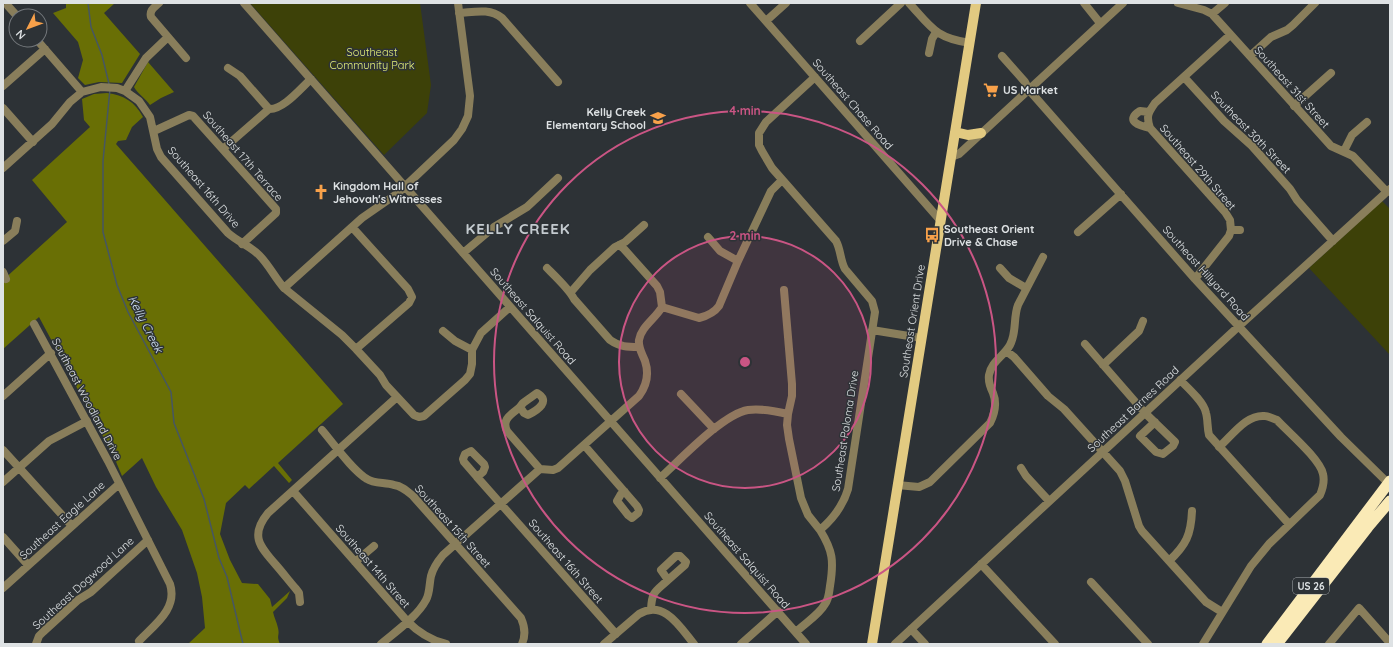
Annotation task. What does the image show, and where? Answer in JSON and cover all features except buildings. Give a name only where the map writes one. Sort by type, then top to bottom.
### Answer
[{"type":"highway","points":[[1355,543],[1359,531],[1390,485]]},
{"type":"highway","name":"US 26","points":[[1267,644],[1390,485]]},
{"type":"highway","name":"US 26","points":[[1277,644],[1355,543],[1390,501]]},
{"type":"main road","name":"Southeast Orient Drive","points":[[873,642],[897,485],[976,3]]},
{"type":"main road","points":[[955,132],[968,135],[981,133]]},
{"type":"street","points":[[159,3],[151,11],[150,14],[153,21],[186,58]]},
{"type":"street","name":"Southeast Salquist Road","points":[[244,3],[806,644]]},
{"type":"street","points":[[284,288],[362,218],[387,201],[405,186],[454,140],[462,129],[468,116],[470,89],[458,3]]},
{"type":"street","name":"Southeast Chase Road","points":[[750,3],[940,220]]},
{"type":"street","points":[[766,21],[786,3]]},
{"type":"street","points":[[860,41],[901,3]]},
{"type":"street","points":[[909,3],[936,32],[949,39],[970,42]]},
{"type":"street","points":[[1084,3],[1100,23]]},
{"type":"street","points":[[951,157],[959,154],[1123,3]]},
{"type":"street","name":"Southeast 31st Street","points":[[1178,3],[1204,10],[1212,14],[1331,146],[1344,151],[1357,159],[1388,190]]},
{"type":"street","points":[[1212,14],[1225,3]]},
{"type":"street","points":[[1250,56],[1271,37],[1293,25],[1315,3]]},
{"type":"street","points":[[459,13],[485,11],[497,14],[558,82]]},
{"type":"street","points":[[929,53],[932,39],[936,32]]},
{"type":"street","points":[[1150,128],[1138,125],[1134,115],[1140,111],[1148,115],[1154,103],[1230,35]]},
{"type":"street","points":[[125,91],[146,58],[168,37]]},
{"type":"street","points":[[3,86],[45,49],[82,92],[70,102],[52,124],[3,168]]},
{"type":"street","name":"Southeast Hillyard Road","points":[[1002,56],[1025,82],[1029,90],[1195,278],[1341,437],[1390,485]]},
{"type":"street","points":[[228,68],[240,76],[269,109]]},
{"type":"street","points":[[1294,106],[1331,73]]},
{"type":"street","points":[[662,307],[699,318],[705,317],[716,311],[771,191],[782,180],[759,145],[759,133],[766,122],[815,77]]},
{"type":"street","name":"Southeast 30th Street","points":[[1184,77],[1224,121],[1252,146],[1333,241]]},
{"type":"street","points":[[224,149],[269,109],[278,108],[311,79]]},
{"type":"street","name":"Southeast 16th Drive","points":[[82,92],[101,87],[109,87],[125,91],[139,101],[150,117],[157,149],[161,157],[228,233],[242,244],[252,248],[260,256],[284,288],[342,335],[380,375],[386,385],[414,415],[419,418],[424,416],[465,380],[470,374],[472,350]]},
{"type":"street","points":[[3,108],[33,142]]},
{"type":"street","name":"Southeast 17th Terrace","points":[[154,131],[191,115],[224,149],[276,209],[276,213],[242,244]]},
{"type":"street","name":"Southeast 29th Street","points":[[1148,115],[1150,128],[1225,212],[1235,230],[1195,278]]},
{"type":"street","points":[[1344,151],[1352,135],[1367,122]]},
{"type":"street","points":[[463,254],[498,224],[527,207],[558,178]]},
{"type":"street","name":"Southeast Paloma Drive","points":[[782,180],[836,241],[840,248],[842,264],[872,300],[875,312],[848,489],[838,512],[830,522],[820,530]]},
{"type":"street","name":"Southeast Barnes Road","points":[[895,644],[1388,190]]},
{"type":"street","points":[[1078,232],[1120,194]]},
{"type":"street","points":[[3,241],[15,231],[17,221]]},
{"type":"street","points":[[571,292],[590,270],[644,225]]},
{"type":"street","points":[[352,227],[408,289],[412,297],[409,303],[356,349]]},
{"type":"street","points":[[708,237],[720,251],[738,261]]},
{"type":"street","points":[[520,407],[505,422],[504,426],[506,431],[540,469],[553,470],[558,468],[611,422],[636,400],[643,391],[646,383],[647,368],[639,347],[641,332],[657,316],[662,307],[660,292],[657,286],[619,245]]},
{"type":"street","points":[[897,485],[919,487],[930,482],[987,428],[993,417],[995,405],[995,399],[989,382],[989,376],[993,365],[1006,351],[1014,334],[1016,311],[1026,288],[1043,257]]},
{"type":"street","points":[[547,268],[567,290],[571,292],[574,298],[610,340],[625,348],[639,347]]},
{"type":"street","points":[[1000,268],[1009,278],[1026,288]]},
{"type":"street","points":[[784,290],[792,384],[787,425],[789,439],[801,498],[808,515],[827,540],[833,566],[828,598],[821,609],[796,632]]},
{"type":"street","points":[[448,332],[465,348],[472,350],[481,332],[510,307]]},
{"type":"street","points":[[1103,365],[1139,331],[1143,321]]},
{"type":"street","name":"Southeast Woodland Drive","points":[[34,324],[87,421],[170,584],[172,596],[166,614],[139,641]]},
{"type":"street","points":[[872,330],[921,338]]},
{"type":"street","points":[[1085,344],[1145,413],[1175,442],[1173,446],[1163,454],[1160,454],[1153,449],[1131,426]]},
{"type":"street","points":[[1006,351],[1048,396],[1064,409],[1123,476],[1142,532],[1206,602],[1222,612]]},
{"type":"street","points":[[3,396],[51,354]]},
{"type":"street","points":[[1180,380],[1202,404],[1206,411],[1206,426],[1208,435],[1289,524]]},
{"type":"street","points":[[681,394],[714,429]]},
{"type":"street","points":[[300,602],[299,593],[259,544],[258,532],[263,519],[397,397]]},
{"type":"street","points":[[660,478],[714,429],[731,416],[747,410],[765,410],[788,414]]},
{"type":"street","points":[[1203,644],[1251,566],[1269,544],[1320,495],[1323,488],[1323,473],[1314,458],[1277,420],[1264,416],[1248,420],[1220,447]]},
{"type":"street","points":[[3,482],[49,441],[87,421]]},
{"type":"street","points":[[1140,436],[1155,422]]},
{"type":"street","name":"Southeast 15th Street","points":[[322,430],[357,470],[368,480],[385,484],[394,484],[413,496],[521,618],[525,630],[525,636],[522,644]]},
{"type":"street","points":[[584,445],[625,492]]},
{"type":"street","points":[[3,450],[72,526]]},
{"type":"street","points":[[1021,468],[1026,476],[1049,502]]},
{"type":"street","points":[[381,644],[419,610],[426,601],[430,590],[431,576],[443,554],[540,469]]},
{"type":"street","name":"Southeast 16th Street","points":[[477,477],[616,634]]},
{"type":"street","name":"Southeast Eagle Lane","points":[[3,588],[119,484]]},
{"type":"street","name":"Southeast 14th Street","points":[[293,491],[407,621],[426,637],[446,644]]},
{"type":"street","points":[[1169,561],[1179,552],[1186,542],[1190,531],[1192,511]]},
{"type":"street","points":[[3,536],[28,565]]},
{"type":"street","name":"Southeast Dogwood Lane","points":[[36,644],[39,636],[43,632],[78,600],[91,592],[148,540]]},
{"type":"street","points":[[355,562],[374,546]]},
{"type":"street","points":[[981,564],[1056,644]]},
{"type":"street","points":[[651,609],[651,597],[668,580]]},
{"type":"street","points":[[1091,582],[1148,644]]},
{"type":"street","points":[[1329,644],[1359,608],[1390,642]]},
{"type":"street","points":[[604,644],[639,614],[645,610],[651,609],[666,613],[694,644]]},
{"type":"street","points":[[740,644],[778,611]]},
{"type":"street","points":[[911,629],[925,644]]},
{"type":"green space","name":"Southeast Community Park","points":[[250,3],[420,3],[431,85],[427,113],[384,155]]},
{"type":"green space","points":[[1382,201],[1390,209],[1390,355],[1309,268]]},
{"type":"shaded area","points":[[66,3],[115,3],[104,13],[140,54],[122,83],[99,82],[85,85],[78,78],[83,60],[78,42],[53,13],[66,8]]},
{"type":"shaded area","points":[[148,62],[174,92],[150,105],[134,87]]},
{"type":"shaded area","points":[[107,93],[119,95],[133,103],[143,117],[132,127],[126,140],[118,141],[116,144],[343,404],[278,463],[292,480],[289,483],[274,466],[249,489],[245,485],[226,503],[220,534],[230,560],[242,583],[258,584],[270,599],[272,607],[290,591],[287,598],[273,612],[278,628],[278,639],[280,644],[188,644],[205,628],[202,597],[197,573],[182,530],[156,487],[142,458],[122,476],[114,457],[39,317],[3,349],[3,280],[67,222],[32,180],[90,127],[84,120],[82,99],[94,94]]},
{"type":"waterway","name":"Kelly Creek","points":[[88,3],[91,27],[102,55],[109,84]]},
{"type":"waterway","name":"Kelly Creek","points":[[110,89],[103,161],[103,232],[117,285],[128,312],[171,392],[174,423],[204,499],[219,558],[227,577],[243,644]]},
{"type":"place","name":"US Market","points":[[991,90]]},
{"type":"place","name":"Kelly Creek Elementary School","points":[[658,118]]},
{"type":"place","name":"Kingdom Hall of Jehovah's Witnesses","points":[[321,192]]},
{"type":"place","name":"Southeast Orient Drive & Chase","points":[[932,235]]},
{"type":"district","name":"KELLY CREEK","points":[[518,228]]}]
